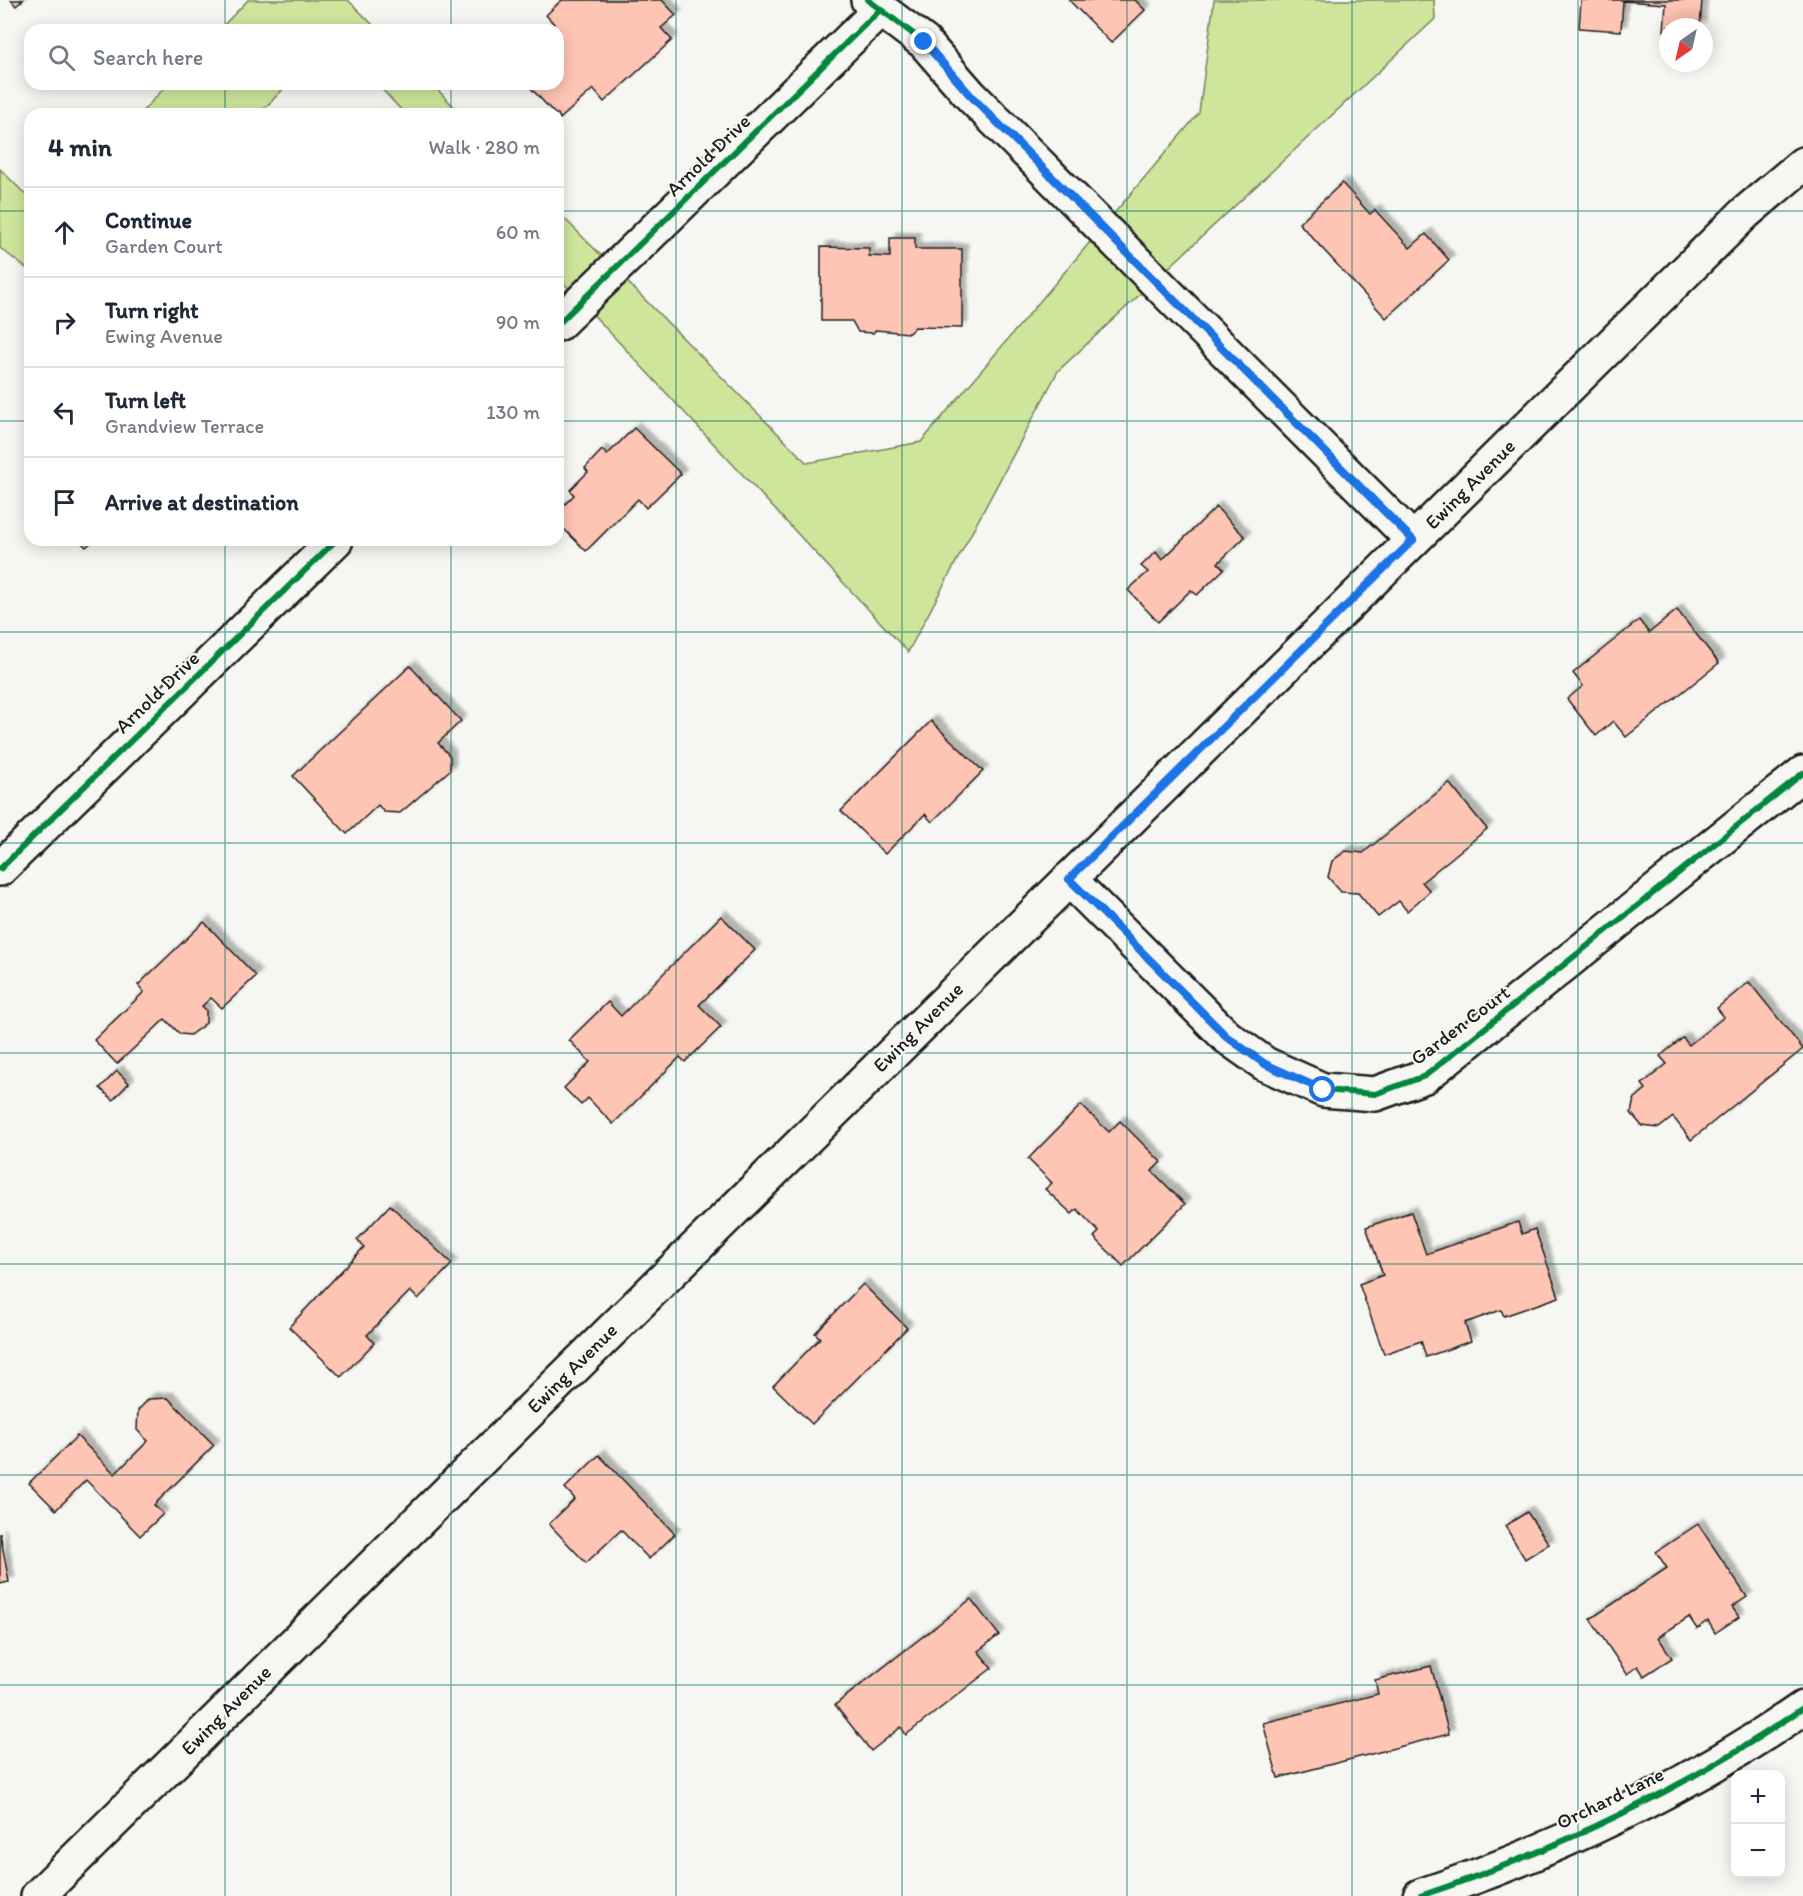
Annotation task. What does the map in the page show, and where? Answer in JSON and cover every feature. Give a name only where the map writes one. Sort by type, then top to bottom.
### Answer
[{"type":"street","name":"Arnold Drive","points":[[564,318],[874,4]]},
{"type":"street","points":[[874,4],[924,42],[971,96],[1413,540]]},
{"type":"street","name":"Ewing Avenue","points":[[38,1896],[1745,213],[1803,164]]},
{"type":"street","name":"Arnold Drive","points":[[0,868],[330,546]]},
{"type":"street","name":"Garden Court","points":[[1069,879],[1227,1037],[1265,1064],[1323,1090],[1375,1094],[1425,1076],[1803,773]]},
{"type":"street","name":"Orchard Lane","points":[[1420,1896],[1459,1883],[1580,1832],[1678,1783],[1803,1708]]},
{"type":"green space","points":[[248,0],[348,0],[372,24],[225,24]]},
{"type":"green space","points":[[1214,0],[1434,0],[1435,19],[1058,371],[908,652],[564,283],[564,218],[807,463],[921,442],[1199,113]]},
{"type":"green space","points":[[162,90],[282,90],[265,108],[146,108]]},
{"type":"green space","points":[[383,90],[438,90],[455,108],[399,108]]},
{"type":"green space","points":[[0,169],[24,193],[24,266],[0,248]]},
{"type":"building","points":[[11,0],[23,0],[16,6]]},
{"type":"building","points":[[562,0],[662,0],[676,15],[661,28],[672,40],[604,102],[593,89],[564,115],[564,108],[549,108],[533,90],[564,90],[564,24],[554,24],[546,15]]},
{"type":"building","points":[[1069,0],[1135,0],[1145,10],[1111,43]]},
{"type":"building","points":[[1581,0],[1702,0],[1701,18],[1665,18],[1666,4],[1623,1],[1621,31],[1579,28]]},
{"type":"building","points":[[1342,183],[1370,214],[1375,210],[1410,248],[1426,234],[1449,260],[1386,318],[1299,223]]},
{"type":"building","points":[[890,238],[915,238],[915,249],[962,249],[962,328],[915,327],[909,333],[876,330],[873,333],[858,332],[852,321],[821,321],[821,247],[869,248],[869,256],[890,257]]},
{"type":"building","points":[[634,428],[681,474],[646,508],[638,499],[586,551],[564,529],[564,505],[574,495],[570,490],[588,472],[585,468],[602,450],[607,455]]},
{"type":"building","points":[[1216,507],[1245,537],[1218,563],[1224,569],[1197,595],[1191,590],[1158,622],[1128,590],[1148,572],[1141,566],[1156,552],[1162,560]]},
{"type":"building","points":[[1677,610],[1719,663],[1626,737],[1613,721],[1596,736],[1567,699],[1583,686],[1573,673],[1639,620],[1649,633]]},
{"type":"building","points":[[410,666],[461,721],[438,743],[450,756],[450,770],[400,813],[384,812],[378,805],[347,834],[293,776]]},
{"type":"building","points":[[931,721],[983,771],[932,822],[925,814],[885,854],[841,811]]},
{"type":"building","points":[[1449,783],[1487,829],[1422,882],[1430,891],[1407,911],[1399,901],[1378,917],[1358,893],[1341,892],[1328,877],[1332,861],[1346,851],[1363,853]]},
{"type":"building","points":[[721,916],[755,950],[699,1005],[721,1027],[685,1062],[680,1057],[613,1124],[588,1098],[581,1105],[564,1088],[590,1062],[569,1040],[608,1002],[621,1016]]},
{"type":"building","points":[[204,922],[256,976],[222,1008],[211,998],[202,1006],[206,1010],[206,1023],[190,1035],[180,1034],[165,1019],[117,1064],[94,1040],[144,992],[138,985]]},
{"type":"building","points":[[1749,982],[1803,1049],[1691,1140],[1673,1117],[1659,1128],[1642,1126],[1631,1113],[1634,1099],[1646,1089],[1642,1084],[1667,1064],[1660,1056],[1683,1038],[1689,1045],[1724,1017],[1717,1008]]},
{"type":"building","points":[[117,1071],[129,1083],[113,1100],[100,1088]]},
{"type":"building","points":[[1081,1105],[1109,1132],[1120,1121],[1161,1162],[1152,1171],[1185,1204],[1123,1266],[1094,1237],[1099,1232],[1077,1209],[1072,1214],[1045,1189],[1052,1183],[1028,1159]]},
{"type":"building","points":[[390,1205],[452,1264],[418,1299],[410,1291],[367,1335],[374,1343],[341,1377],[289,1327],[364,1247],[357,1240]]},
{"type":"building","points":[[1411,1212],[1426,1254],[1518,1222],[1522,1234],[1535,1229],[1559,1297],[1504,1316],[1501,1310],[1465,1323],[1471,1341],[1426,1357],[1421,1341],[1384,1354],[1359,1284],[1383,1275],[1366,1227]]},
{"type":"building","points":[[863,1284],[907,1328],[812,1424],[773,1386],[820,1338],[815,1333]]},
{"type":"building","points":[[168,1398],[214,1445],[154,1505],[163,1514],[140,1536],[86,1480],[56,1510],[29,1483],[77,1436],[115,1474],[148,1441],[137,1430],[138,1410],[149,1399]]},
{"type":"building","points":[[599,1455],[675,1534],[649,1559],[621,1530],[586,1563],[549,1524],[575,1499],[565,1488]]},
{"type":"building","points":[[1527,1512],[1549,1544],[1525,1559],[1505,1526]]},
{"type":"building","points":[[1698,1524],[1747,1597],[1732,1607],[1739,1617],[1715,1633],[1708,1621],[1697,1629],[1689,1617],[1658,1637],[1672,1658],[1644,1676],[1638,1666],[1627,1674],[1590,1619],[1667,1568],[1656,1552]]},
{"type":"building","points":[[0,1533],[9,1582],[0,1584]]},
{"type":"building","points":[[971,1599],[999,1635],[978,1651],[992,1668],[906,1735],[901,1727],[871,1751],[835,1705]]},
{"type":"building","points":[[1431,1666],[1449,1734],[1278,1778],[1263,1723],[1378,1694],[1375,1680]]},
{"type":"cycle path","points":[[868,0],[924,42],[971,96],[1413,540]]},
{"type":"cycle path","points":[[564,318],[881,9]]},
{"type":"cycle path","points":[[0,869],[330,546]]},
{"type":"cycle path","points":[[1069,879],[1227,1037],[1265,1064],[1323,1090],[1375,1094],[1425,1076],[1803,773]]},
{"type":"cycle path","points":[[1420,1896],[1520,1859],[1618,1816],[1713,1765],[1803,1708]]},
{"type":"route","points":[[924,42],[971,96],[1413,540],[1069,879],[1227,1037],[1265,1064],[1323,1090]]}]
